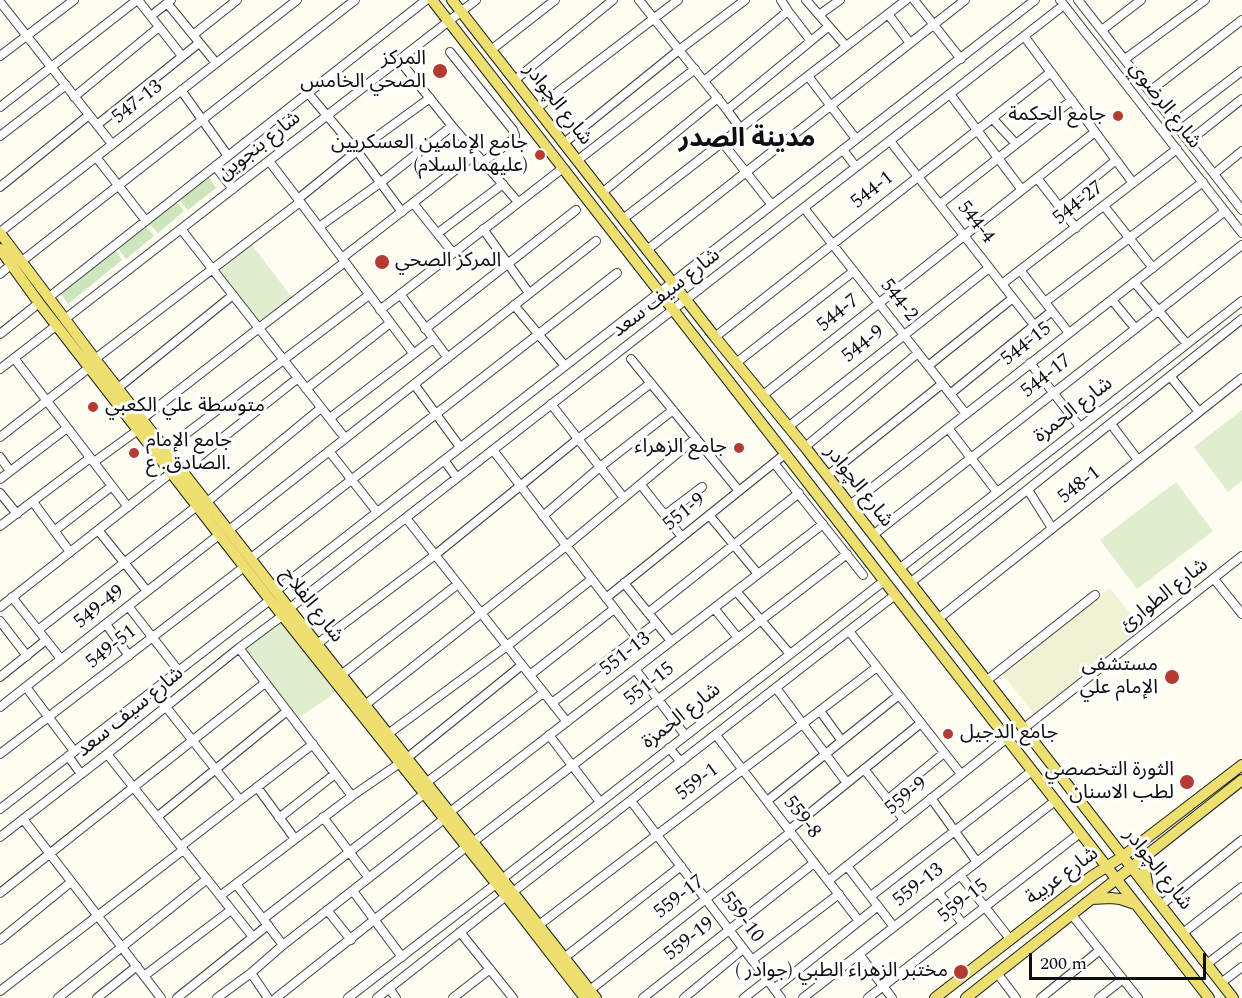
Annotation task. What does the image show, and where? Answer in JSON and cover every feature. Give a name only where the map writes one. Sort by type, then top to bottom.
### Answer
[{"type":"main road","name":"شارع الچوادر","points":[[432,0],[1209,998]]},
{"type":"main road","name":"شارع الچوادر","points":[[452,0],[715,337],[805,447],[1233,998]]},
{"type":"main road","name":"شارع الفلاح","points":[[0,232],[17,263],[61,322],[403,761],[590,995]]},
{"type":"main road","name":"شارع الفلاح","points":[[0,249],[17,263]]},
{"type":"main road","name":"شارع الفلاح","points":[[93,363],[118,388],[140,424],[166,449],[177,471]]},
{"type":"main road","name":"شارع الفلاح","points":[[286,612],[317,644],[366,705],[388,734],[403,761]]},
{"type":"main road","points":[[979,702],[993,691]]},
{"type":"main road","name":"شارع عربية","points":[[935,998],[1092,876],[1122,857],[1242,765]]},
{"type":"main road","name":"شارع عربية","points":[[966,998],[1242,780]]},
{"type":"main road","points":[[1110,840],[1137,845]]},
{"type":"main road","points":[[1092,848],[1094,857],[1092,876]]},
{"type":"main road","points":[[1145,856],[1149,890]]},
{"type":"main road","name":"شارع الفلاح","points":[[510,894],[539,925],[590,995]]},
{"type":"main road","points":[[1092,899],[1120,899],[1136,904]]},
{"type":"street","points":[[0,56],[74,0]]},
{"type":"street","points":[[0,107],[137,0],[182,56]]},
{"type":"street","points":[[193,35],[237,0]]},
{"type":"street","name":"547-13","points":[[0,232],[297,0]]},
{"type":"street","points":[[0,274],[119,185],[355,0]]},
{"type":"street","name":"شارع بنجوين","points":[[0,334],[426,0]]},
{"type":"street","name":"شارع بنجوين","points":[[0,369],[476,0]]},
{"type":"street","points":[[491,50],[555,0]]},
{"type":"street","points":[[515,80],[613,0]]},
{"type":"street","points":[[639,0],[740,128]]},
{"type":"street","points":[[537,108],[678,0]]},
{"type":"street","points":[[564,143],[745,0]]},
{"type":"street","points":[[782,0],[811,41]]},
{"type":"street","points":[[806,0],[846,46]]},
{"type":"street","points":[[819,15],[840,0]]},
{"type":"street","points":[[623,219],[906,0]]},
{"type":"street","points":[[914,0],[961,59]]},
{"type":"street","points":[[647,250],[965,0]]},
{"type":"street","name":"شارع سيف سعد","points":[[0,809],[460,447],[1035,0]]},
{"type":"street","name":"شارع الرضوي","points":[[1078,0],[1214,174],[1239,200],[1242,210]]},
{"type":"street","points":[[1102,30],[1141,0]]},
{"type":"street","points":[[1125,59],[1205,0]]},
{"type":"street","points":[[0,2],[112,144]]},
{"type":"street","points":[[151,16],[169,2],[216,63]]},
{"type":"street","name":"شارع سيف سعد","points":[[0,837],[238,648],[1024,36],[1062,3]]},
{"type":"street","name":"شارع الرضوي","points":[[1062,3],[1242,233]]},
{"type":"street","points":[[704,81],[788,11]]},
{"type":"street","points":[[888,14],[910,43]]},
{"type":"street","points":[[1150,91],[1242,20]]},
{"type":"street","points":[[74,96],[159,27]]},
{"type":"street","points":[[727,110],[828,27]]},
{"type":"street","points":[[1024,36],[1133,183]]},
{"type":"street","points":[[97,125],[199,43]]},
{"type":"street","points":[[450,52],[513,130],[515,138],[483,162]]},
{"type":"street","points":[[399,60],[518,202]]},
{"type":"street","points":[[578,160],[695,69]]},
{"type":"street","points":[[1160,128],[1242,71]]},
{"type":"street","name":"544-1","points":[[715,337],[1051,72]]},
{"type":"street","points":[[808,76],[856,139]]},
{"type":"street","points":[[0,136],[66,86]]},
{"type":"street","points":[[181,90],[228,156]]},
{"type":"street","points":[[308,93],[357,151],[402,212]]},
{"type":"street","points":[[950,94],[1022,190]]},
{"type":"street","points":[[0,437],[299,201],[357,151],[430,98]]},
{"type":"street","points":[[603,192],[718,98]]},
{"type":"street","points":[[1189,141],[1242,99]]},
{"type":"street","points":[[497,110],[510,100]]},
{"type":"street","points":[[940,204],[1072,100]]},
{"type":"street","points":[[0,187],[88,115]]},
{"type":"street","points":[[992,118],[1016,144]]},
{"type":"street","points":[[319,227],[381,183],[452,126]]},
{"type":"street","name":"544-7","points":[[762,396],[1095,132]]},
{"type":"street","name":"544-4","points":[[890,141],[1034,325]]},
{"type":"street","points":[[722,142],[772,205]]},
{"type":"street","name":"544-27","points":[[1002,284],[1177,149]]},
{"type":"street","points":[[843,150],[856,167]]},
{"type":"street","points":[[1214,174],[1242,151]]},
{"type":"street","points":[[0,526],[140,424],[476,154]]},
{"type":"street","points":[[96,157],[146,221]]},
{"type":"street","points":[[1059,207],[1116,160]]},
{"type":"street","points":[[268,161],[413,353]]},
{"type":"street","points":[[215,166],[232,189]]},
{"type":"street","points":[[380,310],[563,168]]},
{"type":"street","points":[[1037,178],[1076,228]]},
{"type":"street","points":[[1045,302],[1203,182]]},
{"type":"street","points":[[438,233],[502,183]]},
{"type":"street","points":[[413,203],[453,253]]},
{"type":"street","points":[[1104,206],[1153,268]]},
{"type":"street","name":"544-2","points":[[804,208],[966,414]]},
{"type":"street","points":[[425,329],[576,210]]},
{"type":"street","name":"544-15","points":[[850,505],[1225,211]]},
{"type":"street","points":[[181,229],[345,438]]},
{"type":"street","points":[[483,229],[529,293]]},
{"type":"street","name":"549-49","points":[[0,707],[596,241]]},
{"type":"street","name":"544-17","points":[[873,535],[1242,244]]},
{"type":"street","name":"544-9","points":[[788,427],[989,268]]},
{"type":"street","points":[[1020,270],[1069,333]]},
{"type":"street","points":[[736,363],[854,272]]},
{"type":"street","name":"549-51","points":[[0,754],[129,656],[350,480],[617,273]]},
{"type":"street","points":[[1134,282],[1187,344]]},
{"type":"street","points":[[400,294],[448,358]]},
{"type":"street","points":[[118,388],[233,295]]},
{"type":"street","points":[[166,449],[369,295]]},
{"type":"street","points":[[928,366],[1013,298]]},
{"type":"street","points":[[1112,300],[1135,328]]},
{"type":"street","name":"شارع الحمزة","points":[[899,569],[1242,301]]},
{"type":"street","points":[[514,305],[565,366]]},
{"type":"street","points":[[950,394],[1052,311]]},
{"type":"street","name":"شارع الحمزة","points":[[910,583],[1242,319]]},
{"type":"street","points":[[306,389],[390,323]]},
{"type":"street","points":[[330,418],[433,339]]},
{"type":"street","points":[[805,447],[918,353]]},
{"type":"street","points":[[14,358],[128,507]]},
{"type":"street","points":[[631,359],[740,491]]},
{"type":"street","points":[[1030,363],[1080,427]]},
{"type":"street","points":[[1170,376],[1199,412]]},
{"type":"street","points":[[0,606],[298,378]]},
{"type":"street","name":"548-1","points":[[938,619],[1242,378]]},
{"type":"street","points":[[317,644],[435,555],[651,383]]},
{"type":"street","points":[[414,384],[460,447]]},
{"type":"street","points":[[827,476],[942,384]]},
{"type":"street","points":[[551,404],[624,498]]},
{"type":"street","points":[[38,630],[202,504],[321,408]]},
{"type":"street","points":[[543,516],[600,467],[673,410]]},
{"type":"street","points":[[1111,424],[1138,460]]},
{"type":"street","points":[[0,479],[67,428]]},
{"type":"street","points":[[948,428],[997,492]]},
{"type":"street","points":[[366,705],[566,546],[696,438]]},
{"type":"street","points":[[1063,441],[1073,454]]},
{"type":"street","points":[[493,450],[637,638]]},
{"type":"street","points":[[328,451],[377,512]]},
{"type":"street","name":"551-9","points":[[606,598],[785,454]]},
{"type":"street","points":[[0,457],[10,471]]},
{"type":"street","points":[[444,460],[457,478]]},
{"type":"street","points":[[774,463],[863,575]]},
{"type":"street","points":[[641,485],[682,537]]},
{"type":"street","points":[[54,531],[112,486]]},
{"type":"street","points":[[665,515],[702,488]]},
{"type":"street","points":[[1028,490],[1052,528]]},
{"type":"street","points":[[0,493],[16,514]]},
{"type":"street","points":[[648,613],[799,494]]},
{"type":"street","points":[[33,501],[70,552]]},
{"type":"street","points":[[709,515],[758,574]]},
{"type":"street","points":[[406,518],[567,722]]},
{"type":"street","name":"551-13","points":[[217,998],[549,735],[823,524]]},
{"type":"street","points":[[98,530],[147,591]]},
{"type":"street","name":"551-15","points":[[276,998],[847,554]]},
{"type":"street","name":"شارع الطوارئ","points":[[1023,729],[1242,556]]},
{"type":"street","points":[[388,734],[507,646],[592,579]]},
{"type":"street","points":[[1214,579],[1242,614]]},
{"type":"street","name":"شارع الحمزة","points":[[348,998],[884,581]]},
{"type":"street","points":[[624,583],[671,641]]},
{"type":"street","points":[[341,675],[458,584]]},
{"type":"street","points":[[736,591],[790,654]]},
{"type":"street","name":"شارع الحمزة","points":[[377,998],[895,595]]},
{"type":"street","points":[[986,681],[1095,595]]},
{"type":"street","points":[[12,597],[61,659]]},
{"type":"street","points":[[128,606],[178,670]]},
{"type":"street","points":[[714,608],[738,638]]},
{"type":"street","points":[[530,675],[614,609]]},
{"type":"street","points":[[552,703],[657,623]]},
{"type":"street","points":[[106,624],[129,656]]},
{"type":"street","points":[[1,626],[27,656]]},
{"type":"street","points":[[849,632],[961,774]]},
{"type":"street","points":[[0,677],[46,640]]},
{"type":"street","points":[[238,648],[352,796]]},
{"type":"street","points":[[220,896],[323,817],[403,761],[522,665]]},
{"type":"street","name":"559-1","points":[[539,925],[877,667]]},
{"type":"street","points":[[635,669],[685,735]]},
{"type":"street","points":[[0,893],[265,683]]},
{"type":"street","points":[[26,687],[49,717],[81,774]]},
{"type":"street","points":[[776,688],[847,783]]},
{"type":"street","points":[[177,998],[253,937],[266,922],[425,788],[543,693]]},
{"type":"street","points":[[767,801],[899,695]]},
{"type":"street","points":[[166,706],[240,800]]},
{"type":"street","points":[[157,817],[287,711]]},
{"type":"street","points":[[820,711],[842,741]]},
{"type":"street","name":"559-17","points":[[590,995],[921,723]]},
{"type":"street","points":[[549,735],[600,802]]},
{"type":"street","name":"559-8","points":[[716,735],[859,921]]},
{"type":"street","name":"559-9","points":[[828,881],[1006,738]]},
{"type":"street","points":[[0,991],[98,916],[240,800],[313,744]]},
{"type":"street","points":[[669,748],[681,762]]},
{"type":"street","points":[[888,800],[944,753]]},
{"type":"street","points":[[107,754],[253,937]]},
{"type":"street","points":[[864,770],[904,820]]},
{"type":"street","points":[[871,896],[1032,771]]},
{"type":"street","points":[[279,818],[335,774]]},
{"type":"street","points":[[257,788],[295,839]]},
{"type":"street","points":[[931,798],[977,862]]},
{"type":"street","name":"559-10","points":[[631,801],[781,998]]},
{"type":"street","name":"559-13","points":[[803,998],[1055,801]]},
{"type":"street","points":[[323,817],[369,878]]},
{"type":"street","points":[[23,819],[159,997]]},
{"type":"street","name":"559-15","points":[[868,998],[1080,833]]},
{"type":"street","points":[[1161,905],[1242,840]]},
{"type":"street","name":"559-19","points":[[644,998],[814,863]]},
{"type":"street","points":[[564,958],[681,866]]},
{"type":"street","points":[[847,866],[894,927]]},
{"type":"street","points":[[960,875],[1010,939]]},
{"type":"street","points":[[58,998],[207,879]]},
{"type":"street","points":[[0,940],[71,882]]},
{"type":"street","points":[[236,884],[283,945]]},
{"type":"street","points":[[1183,933],[1242,887]]},
{"type":"street","points":[[353,891],[402,957]]},
{"type":"street","points":[[938,892],[963,924]]},
{"type":"street","points":[[752,960],[839,894]]},
{"type":"street","points":[[774,989],[878,906]]},
{"type":"street","points":[[144,976],[231,910]]},
{"type":"street","points":[[327,910],[351,940]]},
{"type":"street","points":[[1072,915],[1138,998]]},
{"type":"street","points":[[460,932],[513,998]]},
{"type":"street","points":[[1207,964],[1242,937]]},
{"type":"street","points":[[684,998],[743,949]]},
{"type":"street","points":[[1041,998],[1100,950]]},
{"type":"street","points":[[859,954],[892,998]]},
{"type":"street","points":[[97,998],[137,966]]},
{"type":"street","points":[[1221,983],[1242,967]]},
{"type":"street","points":[[453,998],[490,969]]},
{"type":"street","points":[[251,973],[268,998]]},
{"type":"street","points":[[997,973],[1016,998]]},
{"type":"street","points":[[1099,998],[1123,979]]},
{"type":"street","points":[[744,998],[767,980]]},
{"type":"street","points":[[389,988],[396,998]]},
{"type":"green space","points":[[207,175],[216,188],[188,210],[178,198]]},
{"type":"green space","points":[[175,200],[184,211],[158,233],[148,222]]},
{"type":"green space","points":[[144,224],[154,236],[126,259],[116,246]]},
{"type":"green space","points":[[249,241],[294,300],[259,328],[213,268]]},
{"type":"green space","points":[[114,248],[122,260],[68,304],[59,290]]},
{"type":"green space","points":[[1242,410],[1242,481],[1228,492],[1194,447]]},
{"type":"green space","points":[[1176,482],[1213,531],[1137,589],[1100,540]]},
{"type":"green space","points":[[1110,588],[1142,628],[1034,714],[1002,673]]},
{"type":"green space","points":[[281,621],[336,692],[296,720],[244,650]]},
{"type":"place","name":"المركز الصحي الخامس","points":[[440,71]]},
{"type":"place","name":"جامع الحكمة","points":[[1118,116]]},
{"type":"place","name":"جامع الإمامين العسكريين (عليهما السلام)","points":[[540,155]]},
{"type":"place","name":"المركز الصحي","points":[[382,262]]},
{"type":"place","name":"متوسطة علي الكعبي","points":[[93,407]]},
{"type":"place","name":"جامع الزهراء","points":[[739,448]]},
{"type":"place","name":"جامع الإمام الصادق. ع.","points":[[134,453]]},
{"type":"place","name":"مستشفى الإمام علي","points":[[1172,677]]},
{"type":"place","name":"جامع الدجيل","points":[[948,734]]},
{"type":"place","name":"الثورة التخصصي لطب الاسنان","points":[[1187,782]]},
{"type":"place","name":"مختبر الزهراء الطبي (جوادر )","points":[[961,972]]},
{"type":"district","name":"مدينة الصدر","points":[[747,141]]}]
